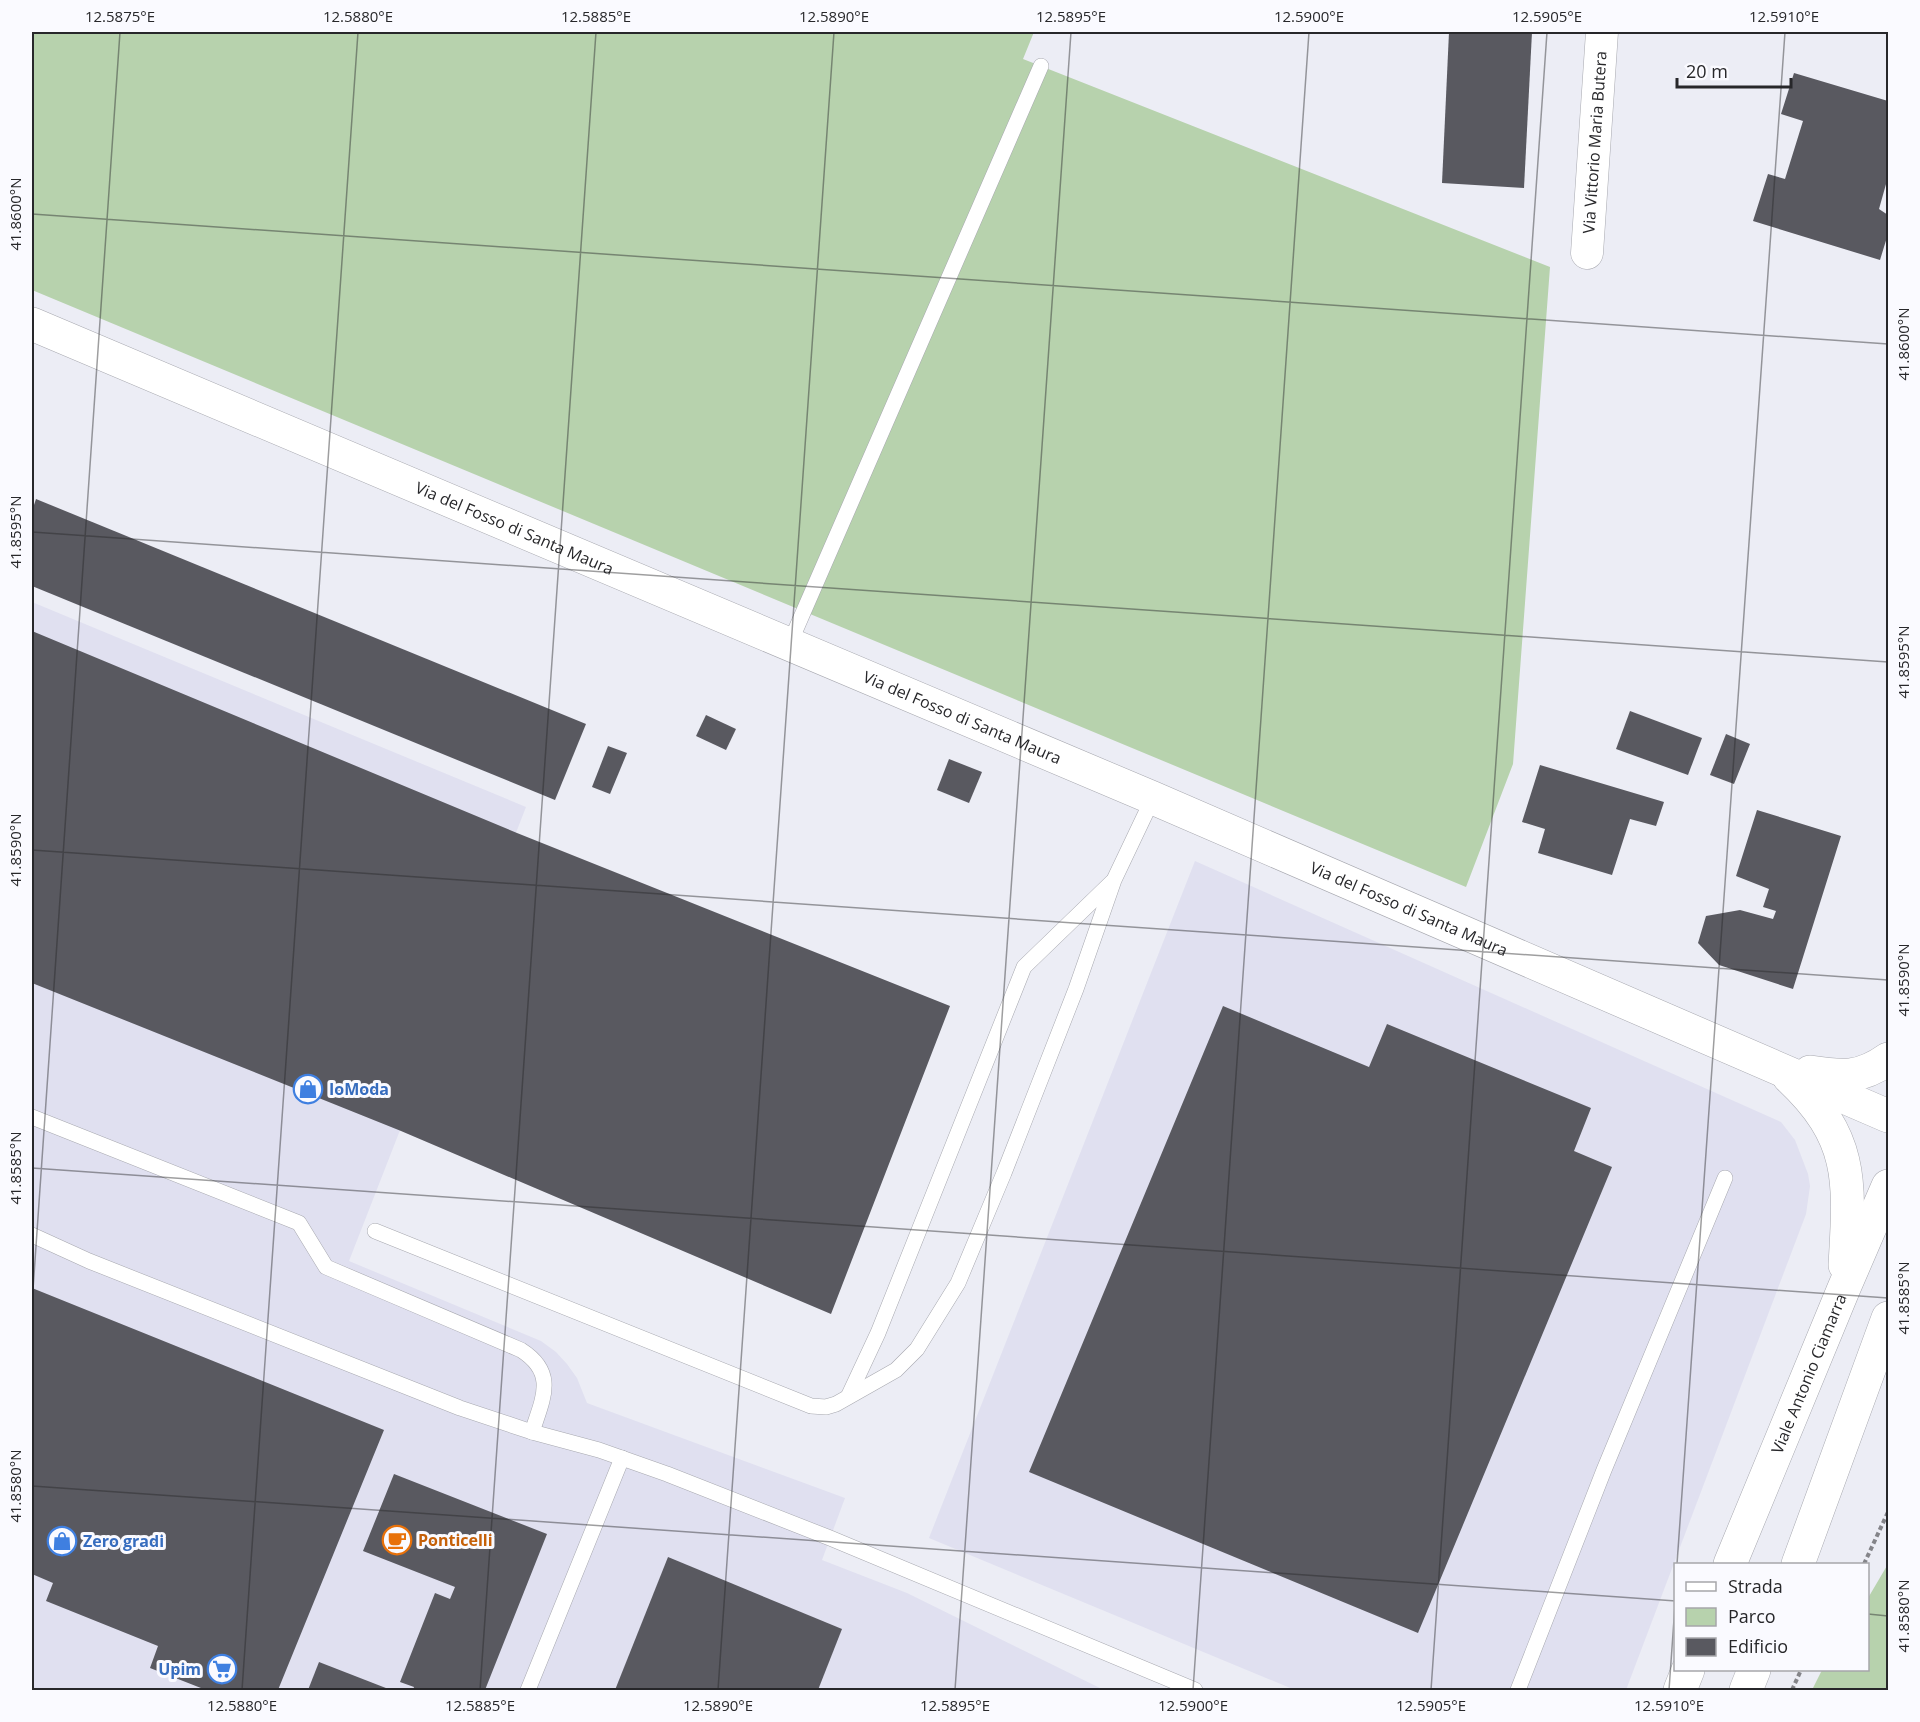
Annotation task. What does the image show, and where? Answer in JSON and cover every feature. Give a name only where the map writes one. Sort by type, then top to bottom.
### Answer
[{"type":"street","name":"Via Vittorio Maria Butera","points":[[1587,253],[1602,32]]},
{"type":"street","name":"Via del Fosso di Santa Maura","points":[[32,324],[1153,798],[1888,1116]]},
{"type":"street","points":[[1779,1067],[1838,1077],[1868,1071],[1888,1059]]},
{"type":"street","points":[[1779,1067],[1806,1093],[1829,1124],[1843,1158],[1849,1209],[1844,1288]]},
{"type":"street","name":"Viale Antonio Ciamarra","points":[[1731,1563],[1888,1186]]},
{"type":"street","points":[[1798,1563],[1878,1361],[1888,1318]]},
{"type":"street","points":[[1680,1690],[1688,1671]]},
{"type":"street","points":[[1746,1690],[1754,1671]]},
{"type":"lane","points":[[789,645],[1041,66]]},
{"type":"lane","points":[[375,1231],[811,1406],[826,1407],[836,1404],[849,1395],[882,1380],[904,1363],[917,1349],[958,1283],[1076,989],[1114,880],[1153,798]]},
{"type":"lane","points":[[849,1395],[882,1322],[1024,967],[1114,880]]},
{"type":"lane","points":[[32,1117],[299,1223],[326,1267],[521,1350],[531,1357],[542,1370],[545,1387],[532,1432]]},
{"type":"lane","points":[[1518,1690],[1604,1470],[1725,1178]]},
{"type":"lane","points":[[32,1235],[89,1261],[460,1408],[622,1458],[830,1538],[1195,1690]]},
{"type":"lane","points":[[528,1690],[622,1458]]},
{"type":"path","points":[[1864,1563],[1888,1512]]},
{"type":"path","points":[[1792,1690],[1801,1671]]},
{"type":"shaded area","points":[[32,602],[526,807],[349,1261],[541,1341],[567,1364],[577,1378],[587,1403],[845,1498],[822,1560],[907,1593],[1104,1690],[32,1690]]},
{"type":"shaded area","points":[[1195,861],[1781,1122],[1795,1140],[1808,1174],[1810,1186],[1806,1214],[1626,1690],[1295,1690],[929,1538]]},
{"type":"green space","points":[[32,32],[1034,32],[1023,59],[1550,267],[1513,764],[1466,887],[32,290]]},
{"type":"green space","points":[[1888,1564],[1888,1690],[1812,1690],[1822,1671],[1869,1671],[1869,1596]]},
{"type":"building","points":[[1449,32],[1532,32],[1524,188],[1442,183]]},
{"type":"building","points":[[1794,73],[1888,101],[1888,177],[1879,209],[1888,215],[1888,234],[1880,260],[1753,221],[1768,174],[1785,179],[1803,121],[1781,114]]},
{"type":"building","points":[[36,499],[586,724],[555,800],[32,586],[32,511]]},
{"type":"building","points":[[32,631],[517,833],[950,1006],[831,1314],[401,1131],[32,983]]},
{"type":"building","points":[[1630,711],[1702,738],[1688,775],[1616,749]]},
{"type":"building","points":[[706,715],[736,729],[726,750],[696,736]]},
{"type":"building","points":[[1726,734],[1750,744],[1734,784],[1710,775]]},
{"type":"building","points":[[608,746],[627,753],[610,794],[592,787]]},
{"type":"building","points":[[949,759],[982,772],[969,803],[937,790]]},
{"type":"building","points":[[1540,765],[1664,802],[1656,826],[1630,819],[1612,875],[1538,853],[1545,829],[1522,822]]},
{"type":"building","points":[[1757,810],[1841,836],[1793,989],[1719,965],[1698,943],[1706,916],[1740,910],[1773,919],[1776,911],[1763,907],[1769,889],[1736,876]]},
{"type":"building","points":[[1223,1006],[1369,1067],[1387,1024],[1591,1108],[1574,1151],[1612,1167],[1418,1633],[1029,1472]]},
{"type":"building","points":[[32,1288],[384,1430],[278,1690],[206,1690],[150,1668],[158,1646],[46,1601],[53,1583],[32,1574]]},
{"type":"building","points":[[394,1474],[547,1534],[485,1690],[413,1690],[414,1687],[400,1682],[435,1593],[450,1599],[455,1587],[363,1551]]},
{"type":"building","points":[[668,1557],[842,1629],[818,1690],[615,1690]]},
{"type":"building","points":[[319,1662],[391,1690],[308,1690]]},
{"type":"place","name":"IoModa","points":[[308,1089]]},
{"type":"place","name":"Ponticelli","points":[[397,1540]]},
{"type":"place","name":"Zero gradi","points":[[62,1541]]},
{"type":"place","name":"Upim","points":[[222,1669]]}]
